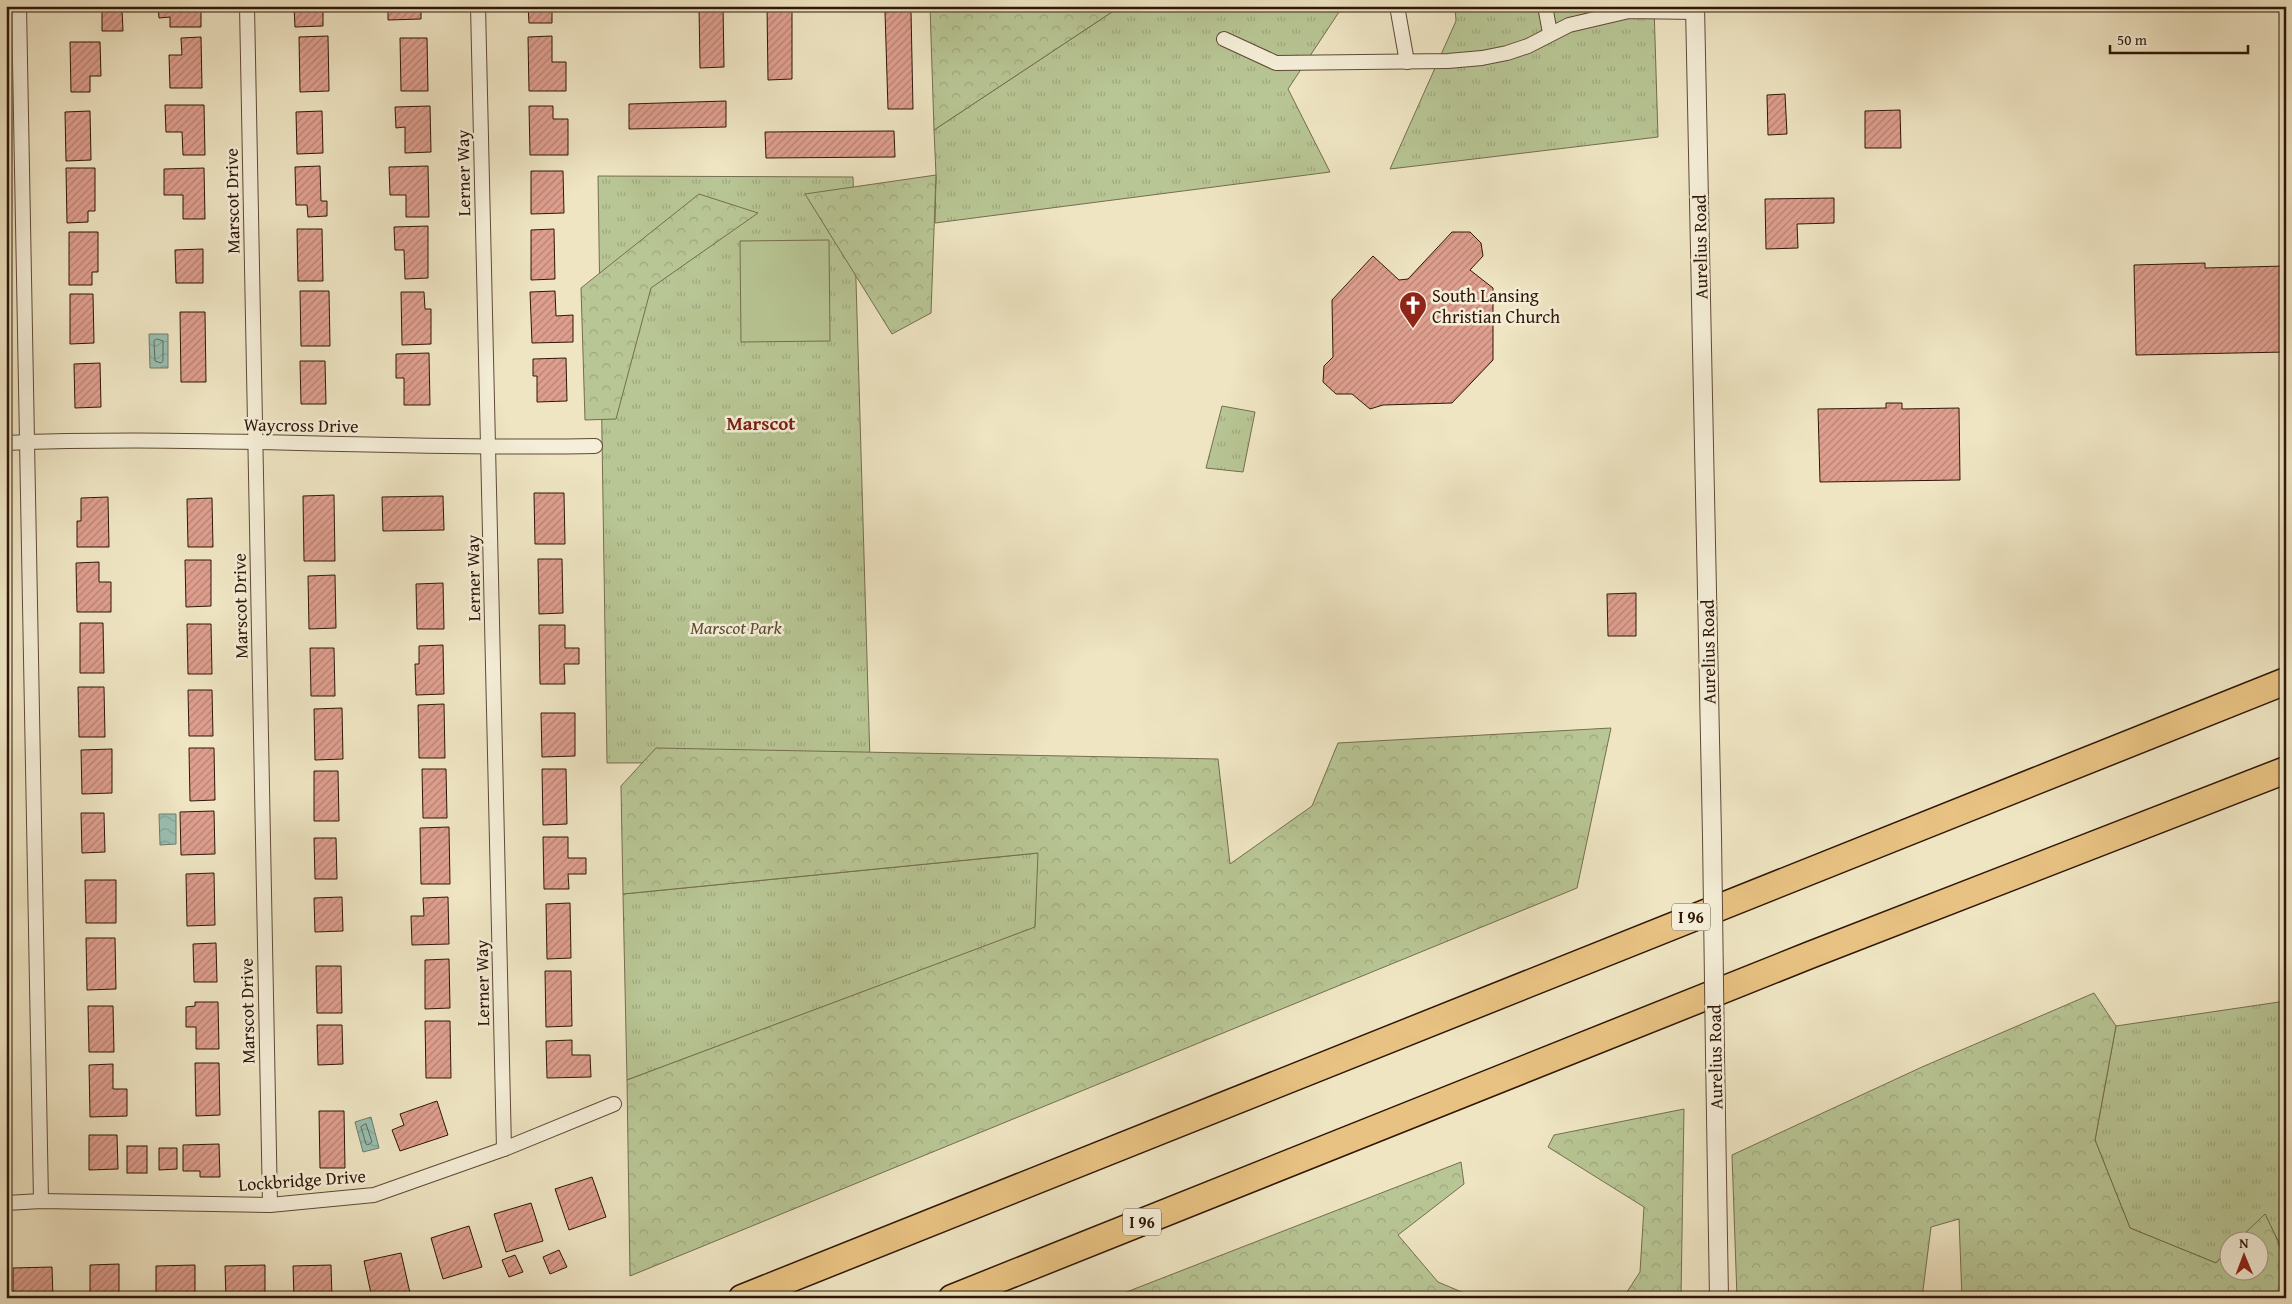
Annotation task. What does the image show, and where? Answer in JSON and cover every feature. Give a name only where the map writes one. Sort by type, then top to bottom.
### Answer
[{"type":"highway","name":"I 96","points":[[742,1298],[2286,681]]},
{"type":"highway","name":"I 96","points":[[952,1298],[1810,955],[2286,770]]},
{"type":"street","points":[[18,6],[41,1202]]},
{"type":"street","name":"Marscot Drive","points":[[247,6],[270,1205]]},
{"type":"street","name":"Lerner Way","points":[[478,6],[504,1149]]},
{"type":"street","points":[[1397,6],[1407,62]]},
{"type":"street","points":[[1545,6],[1550,32]]},
{"type":"street","points":[[1224,38],[1276,63],[1407,62],[1482,58],[1528,46],[1550,32],[1569,25],[1629,11],[1695,9]]},
{"type":"street","name":"Aurelius Road","points":[[1695,9],[1712,836],[1719,1298]]},
{"type":"street","name":"Waycross Drive","points":[[6,443],[255,442],[489,448],[596,446]]},
{"type":"street","name":"Lockbridge Drive","points":[[6,1203],[270,1205],[374,1195],[504,1149],[614,1104]]},
{"type":"green space","points":[[930,6],[1121,6],[934,130]]},
{"type":"green space","points":[[1121,6],[1343,6],[1288,89],[1330,172],[935,223],[936,175],[934,130]]},
{"type":"green space","points":[[1455,6],[1654,6],[1658,137],[1390,169],[1456,21]]},
{"type":"green space","points":[[936,175],[931,313],[892,334],[805,194]]},
{"type":"green space","name":"Marscot Park","points":[[598,176],[853,177],[870,762],[607,763]]},
{"type":"green space","points":[[699,194],[758,213],[651,288],[616,419],[585,420],[581,288]]},
{"type":"green space","points":[[829,240],[830,341],[741,342],[740,241]]},
{"type":"green space","points":[[1222,406],[1255,412],[1243,472],[1206,468]]},
{"type":"green space","points":[[1611,728],[1577,888],[630,1276],[627,1080],[1035,927],[1038,853],[623,894],[621,786],[656,748],[1218,759],[1230,864],[1312,806],[1338,743]]},
{"type":"green space","points":[[1039,853],[1035,928],[627,1080],[623,894]]},
{"type":"green space","points":[[2094,993],[2116,1026],[2095,1140],[2130,1228],[2216,1263],[2220,1259],[2220,1282],[2270,1282],[2270,1232],[2246,1232],[2265,1214],[2279,1246],[2284,1265],[2284,1275],[2277,1298],[1962,1298],[1959,1219],[1931,1227],[1922,1298],[1737,1298],[1732,1155],[1922,1067]]},
{"type":"green space","points":[[2286,1001],[2286,1256],[2265,1215],[2247,1232],[2220,1232],[2220,1259],[2216,1263],[2130,1228],[2095,1140],[2116,1026]]},
{"type":"green space","points":[[1684,1109],[1681,1298],[1623,1298],[1640,1272],[1644,1207],[1548,1147],[1554,1135]]},
{"type":"green space","points":[[1461,1162],[1464,1184],[1398,1235],[1438,1282],[1476,1298],[1111,1298]]},
{"type":"water","points":[[149,334],[168,334],[168,368],[150,368]]},
{"type":"water","points":[[159,814],[176,814],[176,844],[160,845]]},
{"type":"water","points":[[371,1117],[379,1148],[363,1152],[355,1122]]},
{"type":"building","points":[[66,6],[94,6],[94,11],[66,11]]},
{"type":"building","points":[[158,6],[201,6],[201,27],[170,27],[170,17],[159,18]]},
{"type":"building","points":[[294,6],[323,6],[323,26],[295,27]]},
{"type":"building","points":[[388,6],[421,6],[421,19],[388,20]]},
{"type":"building","points":[[528,6],[558,6],[558,11],[552,11],[552,23],[529,23]]},
{"type":"building","points":[[699,6],[723,6],[724,67],[700,68]]},
{"type":"building","points":[[767,6],[792,6],[792,79],[768,80]]},
{"type":"building","points":[[122,9],[123,31],[102,31],[102,10]]},
{"type":"building","points":[[911,11],[913,109],[888,109],[885,12]]},
{"type":"building","points":[[328,36],[329,91],[300,92],[299,37]]},
{"type":"building","points":[[552,36],[552,62],[566,62],[566,91],[529,91],[528,37]]},
{"type":"building","points":[[201,37],[202,88],[170,88],[169,55],[182,55],[181,38]]},
{"type":"building","points":[[400,38],[427,38],[428,91],[401,91]]},
{"type":"building","points":[[70,42],[100,42],[101,76],[90,76],[90,92],[71,92]]},
{"type":"building","points":[[1785,94],[1787,134],[1768,135],[1767,95]]},
{"type":"building","points":[[726,101],[726,127],[629,129],[629,104]]},
{"type":"building","points":[[165,105],[204,105],[205,155],[183,155],[182,132],[166,132]]},
{"type":"building","points":[[430,106],[431,152],[405,153],[405,127],[396,128],[395,107]]},
{"type":"building","points":[[529,106],[553,106],[553,119],[568,119],[568,155],[530,155]]},
{"type":"building","points":[[1900,110],[1901,148],[1865,148],[1865,111]]},
{"type":"building","points":[[90,111],[91,160],[66,161],[65,112]]},
{"type":"building","points":[[322,111],[323,153],[297,154],[296,112]]},
{"type":"building","points":[[894,131],[895,157],[766,158],[765,132]]},
{"type":"building","points":[[320,166],[321,201],[327,201],[327,216],[308,217],[307,205],[296,205],[295,167]]},
{"type":"building","points":[[428,166],[429,217],[406,217],[406,195],[390,195],[389,167]]},
{"type":"building","points":[[66,168],[95,168],[95,211],[88,211],[88,222],[67,223]]},
{"type":"building","points":[[204,168],[205,219],[183,219],[183,195],[164,195],[164,169]]},
{"type":"building","points":[[531,171],[563,171],[564,213],[531,214]]},
{"type":"building","points":[[1834,198],[1834,223],[1797,224],[1798,248],[1766,249],[1765,199]]},
{"type":"building","points":[[428,226],[428,278],[405,279],[404,250],[395,250],[394,227]]},
{"type":"building","points":[[297,229],[322,229],[323,281],[298,281]]},
{"type":"building","points":[[554,229],[555,279],[531,280],[531,230]]},
{"type":"building","points":[[69,232],[98,232],[98,272],[92,272],[92,285],[69,285]]},
{"type":"building","name":"South Lansing Christian Church","points":[[1452,232],[1470,232],[1481,243],[1483,256],[1470,270],[1493,288],[1493,360],[1452,403],[1383,405],[1370,409],[1352,394],[1336,394],[1323,382],[1324,366],[1333,357],[1332,300],[1373,256],[1399,280],[1408,279]]},
{"type":"building","points":[[203,249],[203,283],[176,283],[175,250]]},
{"type":"building","points":[[2205,263],[2205,268],[2286,266],[2286,352],[2136,355],[2134,265]]},
{"type":"building","points":[[300,291],[329,291],[330,346],[301,346]]},
{"type":"building","points":[[555,291],[556,316],[573,315],[573,342],[532,343],[530,292]]},
{"type":"building","points":[[401,292],[424,292],[425,309],[431,309],[431,344],[402,345]]},
{"type":"building","points":[[70,294],[93,294],[94,343],[70,344]]},
{"type":"building","points":[[180,312],[205,312],[206,382],[181,382]]},
{"type":"building","points":[[429,353],[430,405],[404,405],[404,378],[396,378],[396,354]]},
{"type":"building","points":[[566,358],[567,401],[537,402],[537,376],[533,376],[533,359]]},
{"type":"building","points":[[300,361],[325,361],[326,404],[301,404]]},
{"type":"building","points":[[100,363],[101,407],[75,408],[74,364]]},
{"type":"building","points":[[1886,403],[1902,403],[1902,409],[1959,408],[1960,480],[1820,482],[1818,409],[1886,408]]},
{"type":"building","points":[[534,493],[564,493],[565,544],[535,544]]},
{"type":"building","points":[[334,495],[335,561],[304,561],[303,496]]},
{"type":"building","points":[[443,496],[444,530],[383,531],[382,497]]},
{"type":"building","points":[[108,497],[109,547],[77,547],[77,521],[81,521],[81,498]]},
{"type":"building","points":[[212,498],[213,547],[188,547],[187,499]]},
{"type":"building","points":[[538,559],[562,559],[563,613],[539,614]]},
{"type":"building","points":[[185,560],[211,560],[211,606],[186,607]]},
{"type":"building","points":[[99,562],[99,582],[111,582],[111,612],[77,612],[76,563]]},
{"type":"building","points":[[335,575],[336,628],[309,629],[308,576]]},
{"type":"building","points":[[443,583],[444,629],[417,629],[416,584]]},
{"type":"building","points":[[1636,593],[1636,636],[1608,636],[1607,594]]},
{"type":"building","points":[[80,623],[103,623],[104,673],[80,673]]},
{"type":"building","points":[[187,624],[211,624],[212,674],[188,674]]},
{"type":"building","points":[[539,625],[565,625],[565,648],[579,648],[579,664],[564,664],[565,684],[540,684]]},
{"type":"building","points":[[443,645],[444,694],[416,695],[415,664],[419,664],[419,646]]},
{"type":"building","points":[[310,648],[334,648],[335,696],[311,696]]},
{"type":"building","points":[[78,687],[104,687],[105,737],[79,737]]},
{"type":"building","points":[[188,690],[212,690],[213,736],[189,736]]},
{"type":"building","points":[[444,704],[445,758],[419,758],[418,705]]},
{"type":"building","points":[[342,708],[343,759],[315,760],[314,709]]},
{"type":"building","points":[[541,713],[575,713],[575,756],[542,757]]},
{"type":"building","points":[[189,748],[214,748],[215,800],[190,801]]},
{"type":"building","points":[[112,749],[112,793],[82,794],[81,750]]},
{"type":"building","points":[[422,769],[446,769],[447,818],[423,818]]},
{"type":"building","points":[[542,769],[566,769],[567,824],[543,825]]},
{"type":"building","points":[[314,771],[338,771],[339,821],[314,821]]},
{"type":"building","points":[[214,811],[215,854],[181,855],[180,812]]},
{"type":"building","points":[[81,813],[104,813],[105,852],[82,853]]},
{"type":"building","points":[[449,827],[450,884],[421,884],[420,828]]},
{"type":"building","points":[[543,837],[568,837],[568,858],[586,858],[586,874],[568,874],[569,889],[544,889]]},
{"type":"building","points":[[314,838],[336,838],[337,879],[315,879]]},
{"type":"building","points":[[214,873],[215,925],[187,926],[186,874]]},
{"type":"building","points":[[85,880],[116,880],[116,923],[86,923]]},
{"type":"building","points":[[342,897],[343,931],[315,932],[314,898]]},
{"type":"building","points":[[448,897],[449,944],[412,945],[411,916],[424,916],[423,898]]},
{"type":"building","points":[[570,903],[571,958],[547,959],[546,904]]},
{"type":"building","points":[[86,938],[115,938],[116,989],[87,990]]},
{"type":"building","points":[[216,943],[217,982],[194,982],[193,944]]},
{"type":"building","points":[[449,959],[450,1008],[425,1009],[425,960]]},
{"type":"building","points":[[316,966],[341,966],[342,1013],[317,1013]]},
{"type":"building","points":[[545,971],[571,971],[572,1026],[546,1027]]},
{"type":"building","points":[[195,1002],[218,1002],[219,1049],[196,1049],[196,1027],[186,1027],[186,1007],[195,1006]]},
{"type":"building","points":[[88,1006],[113,1006],[114,1052],[89,1052]]},
{"type":"building","points":[[425,1021],[450,1021],[451,1078],[426,1078]]},
{"type":"building","points":[[317,1025],[342,1025],[343,1064],[318,1065]]},
{"type":"building","points":[[572,1040],[572,1055],[590,1055],[591,1077],[547,1078],[546,1041]]},
{"type":"building","points":[[195,1063],[219,1063],[220,1115],[196,1116]]},
{"type":"building","points":[[113,1064],[113,1089],[127,1089],[127,1116],[90,1117],[89,1065]]},
{"type":"building","points":[[437,1101],[448,1135],[400,1151],[392,1130],[404,1125],[400,1114]]},
{"type":"building","points":[[319,1111],[344,1111],[345,1168],[320,1168]]},
{"type":"building","points":[[89,1135],[117,1135],[118,1169],[89,1170]]},
{"type":"building","points":[[219,1144],[220,1177],[200,1177],[200,1171],[183,1171],[183,1145]]},
{"type":"building","points":[[127,1146],[147,1146],[147,1173],[127,1173]]},
{"type":"building","points":[[159,1148],[177,1148],[177,1169],[159,1170]]},
{"type":"building","points":[[592,1177],[606,1217],[569,1230],[555,1189]]},
{"type":"building","points":[[531,1203],[543,1241],[506,1252],[494,1214]]},
{"type":"building","points":[[469,1226],[482,1267],[443,1279],[431,1238]]},
{"type":"building","points":[[559,1250],[567,1267],[550,1274],[543,1257]]},
{"type":"building","points":[[401,1253],[410,1293],[387,1298],[372,1298],[364,1261]]},
{"type":"building","points":[[515,1255],[523,1272],[509,1277],[502,1260]]},
{"type":"building","points":[[119,1264],[119,1297],[90,1297],[90,1265]]},
{"type":"building","points":[[195,1265],[195,1298],[156,1298],[156,1266]]},
{"type":"building","points":[[265,1265],[265,1298],[226,1298],[225,1266]]},
{"type":"building","points":[[331,1265],[332,1298],[294,1298],[293,1266]]},
{"type":"building","points":[[52,1267],[53,1298],[13,1298],[13,1268]]},
{"type":"place","name":"South Lansing Christian Church","points":[[1413,329]]},
{"type":"district","name":"Marscot","points":[[761,423]]}]
